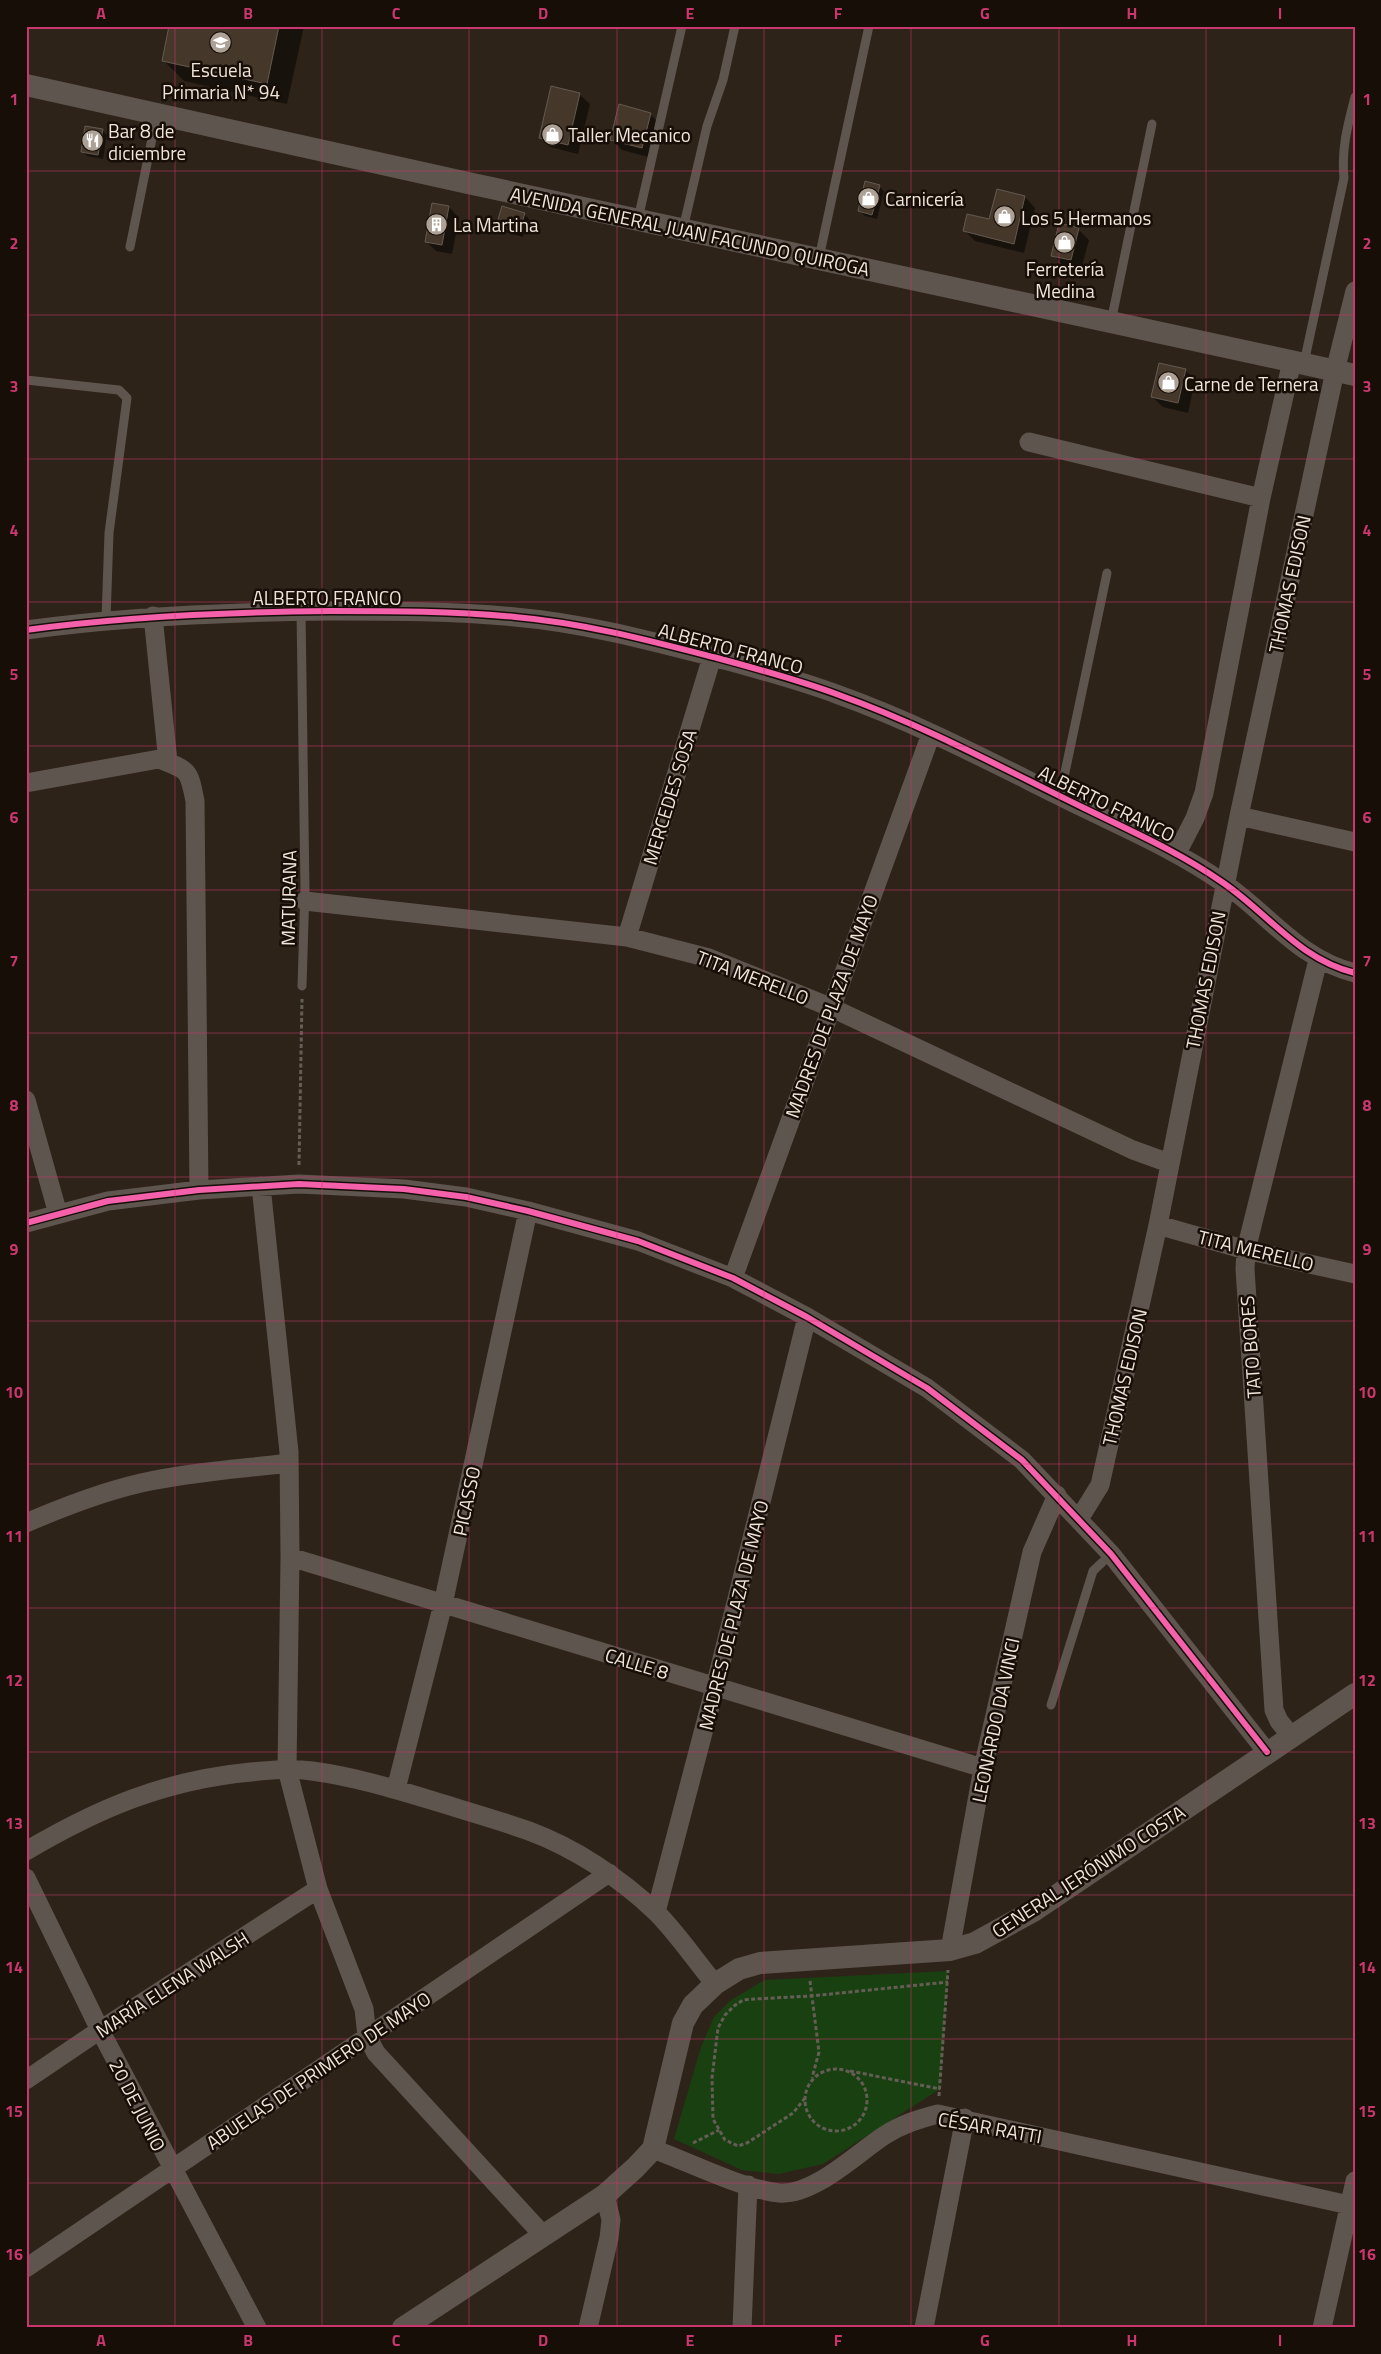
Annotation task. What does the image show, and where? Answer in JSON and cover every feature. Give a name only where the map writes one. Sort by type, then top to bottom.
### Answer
[{"type":"street","name":"AVENIDA GENERAL JUAN FACUNDO QUIROGA","points":[[26,85],[683,230],[1345,373]]},
{"type":"street","name":"THOMAS EDISON","points":[[1079,1518],[1100,1485],[1158,1225],[1224,883],[1345,373],[1355,291]]},
{"type":"street","points":[[1177,853],[1195,818],[1204,793],[1261,498],[1298,362]]},
{"type":"street","points":[[1029,442],[1261,498]]},
{"type":"street","name":"ALBERTO FRANCO","points":[[26,630],[106,619],[153,616],[301,611],[394,611],[518,617],[601,630],[674,646],[769,672],[841,695],[931,734],[1177,853],[1224,883],[1298,947],[1333,968],[1355,973]]},
{"type":"street","points":[[153,616],[168,762]]},
{"type":"street","name":"MERCEDES SOSA","points":[[627,937],[712,657]]},
{"type":"street","name":"MADRES DE PLAZA DE MAYO","points":[[733,1278],[830,1007],[931,734]]},
{"type":"street","points":[[26,783],[144,760],[159,759],[180,766],[190,777],[195,801],[199,1190]]},
{"type":"street","points":[[1239,816],[1355,842]]},
{"type":"street","name":"TITA MERELLO","points":[[305,901],[627,937],[709,958],[830,1007],[1133,1150],[1169,1164]]},
{"type":"street","name":"TATO BORES","points":[[1291,1736],[1279,1721],[1274,1710],[1244,1269],[1246,1250],[1318,960]]},
{"type":"street","points":[[26,1100],[58,1214]]},
{"type":"street","points":[[26,1223],[108,1201],[199,1190],[299,1184],[413,1190],[466,1197],[528,1211],[638,1241],[733,1278],[807,1317],[927,1388],[1022,1460],[1079,1518],[1111,1554],[1267,1752]]},
{"type":"street","points":[[262,1186],[289,1463],[290,1557],[287,1769],[318,1889],[364,2009],[367,2036],[376,2053],[543,2235]]},
{"type":"street","name":"PICASSO","points":[[396,1789],[444,1604],[528,1211]]},
{"type":"street","name":"TITA MERELLO","points":[[1158,1225],[1246,1250],[1355,1274]]},
{"type":"street","name":"MADRES DE PLAZA DE MAYO","points":[[656,1912],[715,1687],[807,1317]]},
{"type":"street","points":[[26,1523],[63,1506],[141,1483],[203,1473],[289,1463]]},
{"type":"street","name":"LEONARDO DA VINCI","points":[[950,1950],[983,1768],[1032,1552],[1056,1495]]},
{"type":"street","name":"CALLE 8","points":[[290,1557],[983,1768]]},
{"type":"street","name":"GENERAL JERÓNIMO COSTA","points":[[653,2149],[683,2023],[694,2005],[715,1984],[739,1969],[760,1963],[807,1958],[950,1950],[975,1943],[1035,1910],[1355,1694]]},
{"type":"street","points":[[26,1851],[93,1815],[134,1796],[170,1786],[230,1774],[287,1769],[313,1771],[396,1789],[530,1831],[567,1848],[609,1874],[656,1912],[715,1984]]},
{"type":"street","name":"ABUELAS DE PRIMERO DE MAYO","points":[[26,2268],[609,1874]]},
{"type":"street","name":"20 DE JUNIO","points":[[26,1878],[100,2030],[257,2328]]},
{"type":"street","name":"MARÍA ELENA WALSH","points":[[26,2080],[318,1889]]},
{"type":"street","name":"CÉSAR RATTI","points":[[653,2149],[759,2190],[782,2193],[800,2189],[824,2179],[894,2130],[910,2121],[938,2114],[965,2118],[1349,2205]]},
{"type":"street","points":[[924,2328],[965,2118]]},
{"type":"street","points":[[402,2328],[605,2196],[653,2149]]},
{"type":"street","points":[[1322,2328],[1355,2181]]},
{"type":"street","points":[[742,2328],[748,2185]]},
{"type":"street","points":[[588,2328],[609,2238],[611,2220],[605,2196]]},
{"type":"lane","points":[[638,220],[682,26]]},
{"type":"lane","points":[[683,230],[707,126],[723,80],[735,26]]},
{"type":"lane","points":[[819,259],[869,26]]},
{"type":"lane","points":[[1298,362],[1344,178],[1342,163],[1345,134],[1355,97]]},
{"type":"lane","points":[[130,247],[157,114]]},
{"type":"lane","points":[[1111,322],[1152,124]]},
{"type":"lane","points":[[26,380],[119,390],[127,398],[109,533],[106,619]]},
{"type":"lane","points":[[1060,797],[1107,573]]},
{"type":"lane","name":"MATURANA","points":[[301,611],[305,901],[302,986]]},
{"type":"lane","points":[[1051,1705],[1093,1571],[1111,1554]]},
{"type":"path","points":[[299,1184],[302,986]]},
{"type":"path","points":[[938,2114],[950,1950]]},
{"type":"path","points":[[807,1958],[812,1996],[819,2052],[805,2098],[793,2113],[783,2121],[743,2145],[734,2145],[725,2140],[713,2119],[711,2103],[715,2044],[718,2028],[725,2015],[743,2000],[812,1996],[948,1982]]},
{"type":"path","points":[[812,2080],[828,2069],[847,2070],[940,2089]]},
{"type":"path","points":[[805,2098],[810,2117],[825,2129],[836,2131],[847,2129],[856,2124],[863,2116],[867,2105],[867,2095],[863,2084],[847,2070]]},
{"type":"green space","points":[[948,1971],[940,2089],[823,2164],[779,2174],[742,2170],[674,2139],[701,2047],[714,2017],[731,2000],[765,1980]]},
{"type":"building","name":"Escuela Primaria N* 94","points":[[169,26],[279,26],[267,84],[162,61]]},
{"type":"building","points":[[551,86],[580,93],[568,145],[539,138]]},
{"type":"building","points":[[619,104],[651,113],[642,148],[610,140]]},
{"type":"building","name":"Bar 8 de diciembre","points":[[85,126],[103,129],[98,155],[81,152]]},
{"type":"building","name":"Carnicería","points":[[865,181],[880,185],[872,215],[858,211]]},
{"type":"building","name":"Los 5 Hermanos","points":[[997,189],[1025,196],[1014,244],[963,231],[967,214],[989,219]]},
{"type":"building","name":"La Martina","points":[[432,203],[449,206],[442,245],[425,242]]},
{"type":"building","points":[[502,206],[525,213],[519,233],[496,226]]},
{"type":"building","name":"Ferretería Medina","points":[[1059,223],[1079,228],[1071,260],[1051,256]]},
{"type":"building","name":"Carne de Ternera","points":[[1159,363],[1186,369],[1178,403],[1151,397]]},
{"type":"cycle path","points":[[26,630],[140,618],[255,612],[446,612],[541,620],[617,633],[667,645],[809,684],[870,707],[963,748],[1172,851],[1206,871],[1239,894],[1300,946],[1335,966],[1355,973]]},
{"type":"cycle path","points":[[26,1223],[108,1201],[199,1190],[299,1184],[404,1189],[466,1197],[528,1211],[638,1241],[733,1278],[807,1317],[927,1388],[1022,1460],[1111,1554],[1267,1752]]},
{"type":"place","name":"Escuela Primaria N* 94","points":[[221,43]]},
{"type":"place","name":"Taller Mecanico","points":[[552,134]]},
{"type":"place","name":"Bar 8 de diciembre","points":[[92,141]]},
{"type":"place","name":"Carnicería","points":[[869,198]]},
{"type":"place","name":"Los 5 Hermanos","points":[[1005,217]]},
{"type":"place","name":"La Martina","points":[[437,224]]},
{"type":"place","name":"Ferretería Medina","points":[[1065,242]]},
{"type":"place","name":"Carne de Ternera","points":[[1168,383]]}]
